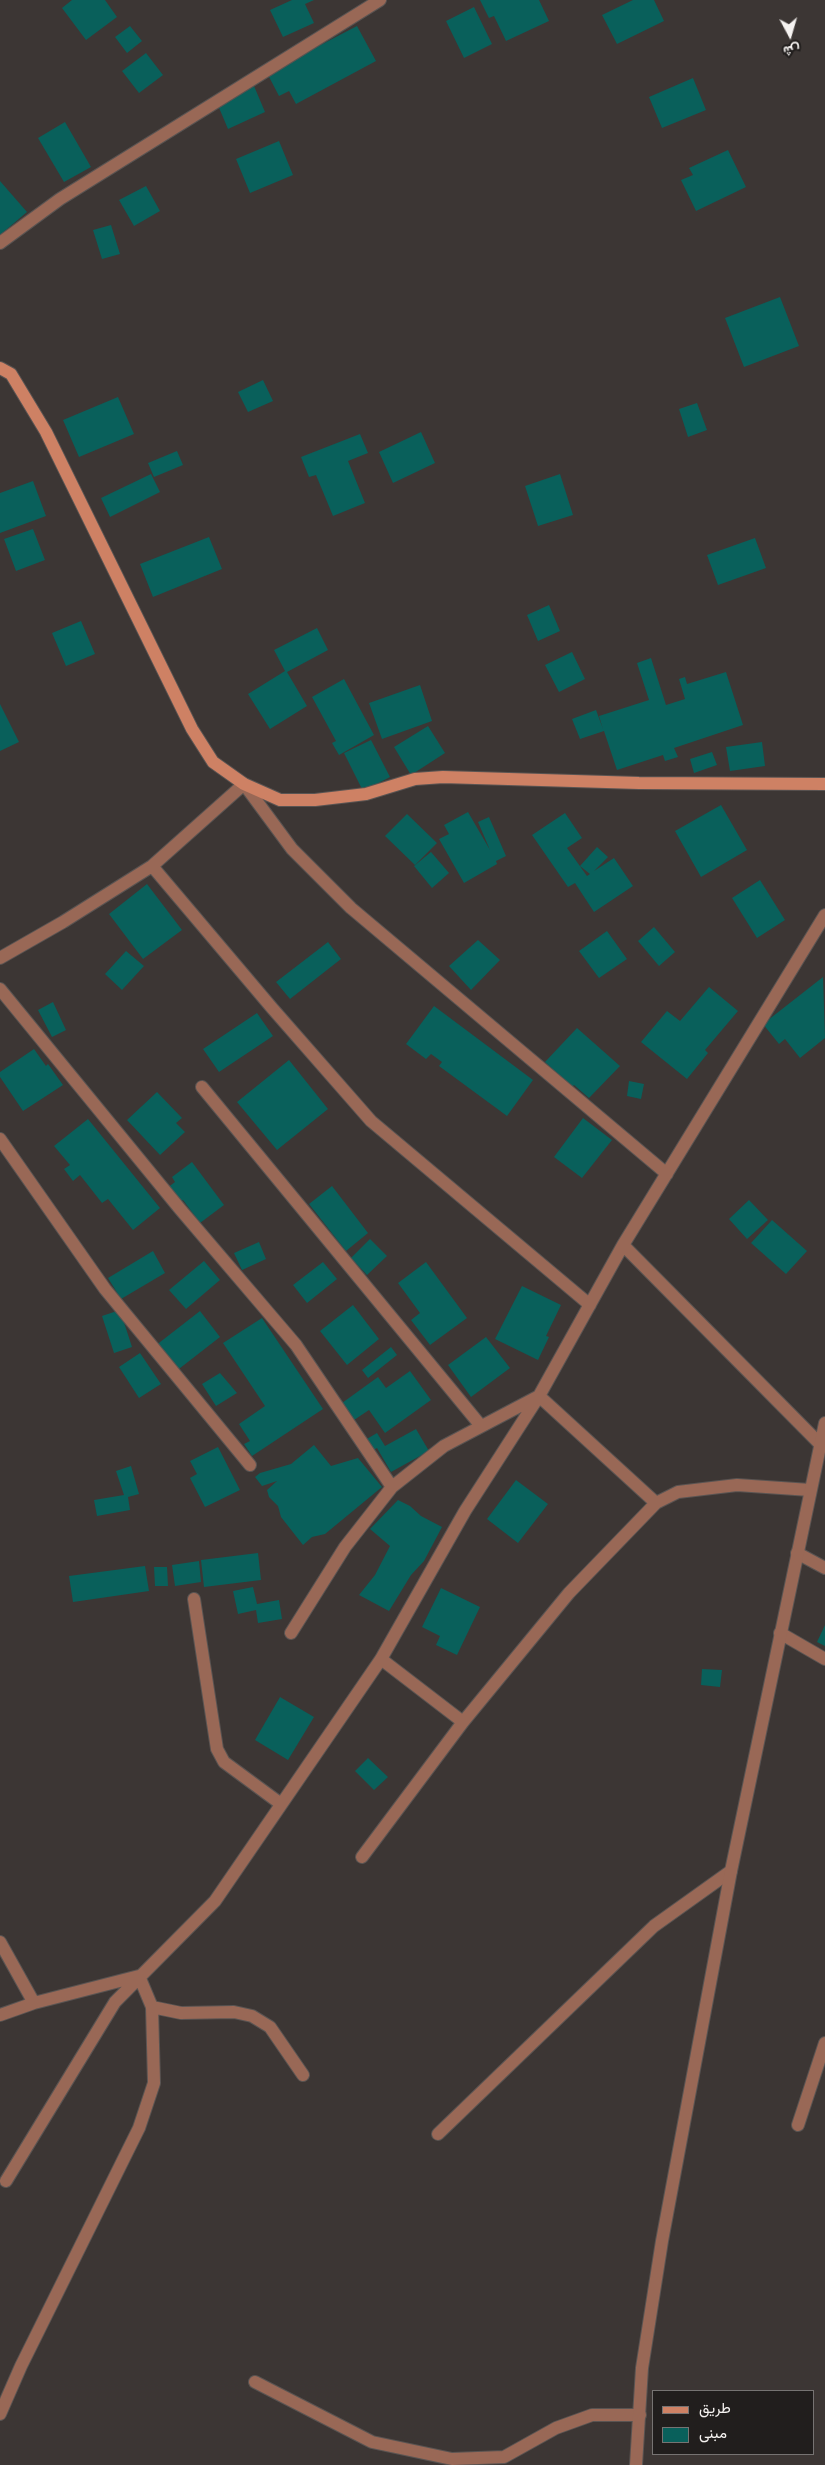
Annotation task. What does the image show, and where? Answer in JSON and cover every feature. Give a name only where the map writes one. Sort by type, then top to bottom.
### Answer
[{"type":"main road","points":[[0,368],[11,374],[46,432],[192,729],[214,762],[244,784],[280,800],[315,800],[366,794],[415,779],[443,777],[639,783],[825,784]]},
{"type":"street","points":[[0,242],[60,199],[380,0]]},
{"type":"street","points":[[0,958],[152,866],[244,784],[292,849],[351,908],[667,1174]]},
{"type":"street","points":[[152,866],[371,1121],[590,1306]]},
{"type":"street","points":[[6,2181],[115,2002],[215,1901],[381,1659],[465,1511],[539,1396],[624,1245],[825,915]]},
{"type":"street","points":[[0,989],[180,1209],[296,1345],[392,1487]]},
{"type":"street","points":[[202,1087],[481,1426]]},
{"type":"street","points":[[0,1139],[105,1289],[250,1465]]},
{"type":"street","points":[[624,1245],[820,1444]]},
{"type":"street","points":[[291,1633],[345,1547],[392,1487],[444,1446],[539,1396]]},
{"type":"street","points":[[539,1396],[656,1503]]},
{"type":"street","points":[[636,2465],[642,2368],[662,2241],[731,1871],[825,1423]]},
{"type":"street","points":[[362,1857],[463,1722],[569,1593],[656,1503],[678,1492],[737,1485],[810,1490]]},
{"type":"street","points":[[797,1553],[825,1568]]},
{"type":"street","points":[[194,1599],[217,1749],[224,1762],[281,1804]]},
{"type":"street","points":[[780,1633],[825,1659]]},
{"type":"street","points":[[381,1659],[463,1722]]},
{"type":"street","points":[[438,2134],[654,1926],[731,1871]]},
{"type":"street","points":[[0,1942],[34,2003]]},
{"type":"street","points":[[0,2016],[34,2003],[139,1976]]},
{"type":"street","points":[[0,2414],[21,2366],[139,2128],[154,2083],[152,2007],[139,1976]]},
{"type":"street","points":[[152,2007],[181,2013],[234,2012],[252,2016],[270,2027],[303,2075]]},
{"type":"street","points":[[798,2125],[825,2043]]},
{"type":"street","points":[[255,2382],[372,2442],[452,2459],[504,2457],[556,2428],[592,2415],[640,2415]]},
{"type":"building","points":[[72,0],[105,0],[117,17],[86,40],[62,8]]},
{"type":"building","points":[[292,0],[314,0],[305,4],[314,23],[283,37],[270,10]]},
{"type":"building","points":[[480,0],[539,0],[549,21],[506,41],[494,16],[489,18]]},
{"type":"building","points":[[633,0],[654,0],[664,21],[617,44],[602,15]]},
{"type":"building","points":[[474,7],[492,44],[464,58],[446,21]]},
{"type":"building","points":[[130,26],[142,41],[127,53],[115,37]]},
{"type":"building","points":[[357,26],[376,61],[296,104],[289,91],[279,96],[267,73]]},
{"type":"building","points":[[146,53],[163,75],[139,93],[122,71]]},
{"type":"building","points":[[693,78],[706,110],[662,128],[649,97]]},
{"type":"building","points":[[254,86],[265,112],[228,129],[217,103]]},
{"type":"building","points":[[65,122],[91,167],[64,182],[38,138]]},
{"type":"building","points":[[279,141],[293,175],[250,193],[236,159]]},
{"type":"building","points":[[728,150],[746,187],[696,211],[681,180],[693,175],[689,168]]},
{"type":"building","points":[[0,181],[27,212],[0,235]]},
{"type":"building","points":[[146,186],[160,211],[134,226],[119,200]]},
{"type":"building","points":[[111,225],[120,254],[102,259],[93,230]]},
{"type":"building","points":[[780,297],[799,346],[744,367],[725,318]]},
{"type":"building","points":[[263,380],[273,401],[248,412],[238,392]]},
{"type":"building","points":[[118,397],[134,434],[79,457],[63,420]]},
{"type":"building","points":[[697,403],[707,430],[688,437],[679,409]]},
{"type":"building","points":[[421,432],[435,463],[393,483],[379,452]]},
{"type":"building","points":[[360,434],[368,453],[348,461],[365,503],[333,516],[316,475],[309,477],[301,457]]},
{"type":"building","points":[[177,451],[183,465],[154,477],[148,463]]},
{"type":"building","points":[[151,474],[160,492],[110,517],[101,498]]},
{"type":"building","points":[[560,474],[573,515],[538,526],[525,486]]},
{"type":"building","points":[[33,481],[46,516],[0,533],[0,493]]},
{"type":"building","points":[[33,529],[45,560],[16,571],[4,539]]},
{"type":"building","points":[[209,537],[222,569],[153,597],[140,564]]},
{"type":"building","points":[[755,538],[766,568],[718,585],[707,555]]},
{"type":"building","points":[[549,605],[560,631],[538,641],[527,615]]},
{"type":"building","points":[[81,621],[95,654],[66,666],[52,633]]},
{"type":"building","points":[[317,628],[328,650],[287,672],[307,706],[270,729],[248,694],[285,671],[274,650]]},
{"type":"building","points":[[572,652],[585,679],[559,692],[545,665]]},
{"type":"building","points":[[651,658],[666,705],[685,699],[679,679],[685,677],[687,684],[726,672],[743,725],[674,748],[678,757],[665,761],[663,755],[617,770],[604,731],[580,739],[572,719],[596,710],[603,729],[599,716],[649,700],[637,663]]},
{"type":"building","points":[[344,679],[374,735],[339,755],[332,743],[336,741],[312,697]]},
{"type":"building","points":[[420,685],[432,721],[382,739],[369,703]]},
{"type":"building","points":[[0,704],[19,742],[0,751]]},
{"type":"building","points":[[428,726],[445,753],[411,775],[394,747]]},
{"type":"building","points":[[371,740],[390,777],[363,791],[344,753]]},
{"type":"building","points":[[762,742],[765,766],[730,771],[726,747]]},
{"type":"building","points":[[712,752],[717,765],[694,773],[690,759]]},
{"type":"building","points":[[721,805],[747,850],[701,877],[675,831]]},
{"type":"building","points":[[468,812],[490,850],[478,822],[489,817],[506,856],[496,861],[497,864],[464,883],[439,839],[449,834],[444,825]]},
{"type":"building","points":[[565,813],[582,838],[567,848],[587,876],[590,874],[580,866],[597,847],[608,857],[594,871],[614,858],[633,886],[594,912],[575,883],[568,887],[532,835]]},
{"type":"building","points":[[407,814],[437,843],[415,865],[385,836]]},
{"type":"building","points":[[431,852],[449,873],[432,888],[414,866]]},
{"type":"building","points":[[760,880],[785,920],[757,938],[732,898]]},
{"type":"building","points":[[147,884],[182,930],[143,959],[109,914]]},
{"type":"building","points":[[654,927],[675,952],[659,966],[638,941]]},
{"type":"building","points":[[607,931],[627,959],[599,978],[579,951]]},
{"type":"building","points":[[478,940],[500,960],[471,990],[449,966]]},
{"type":"building","points":[[328,942],[341,959],[290,999],[276,982]]},
{"type":"building","points":[[126,951],[144,966],[122,990],[105,974]]},
{"type":"building","points":[[823,977],[825,1038],[800,1058],[785,1039],[779,1044],[763,1024]]},
{"type":"building","points":[[709,987],[738,1011],[705,1050],[708,1053],[687,1079],[641,1042],[667,1011],[680,1021]]},
{"type":"building","points":[[53,1002],[66,1030],[52,1037],[38,1010]]},
{"type":"building","points":[[434,1006],[533,1080],[507,1116],[439,1066],[442,1062],[431,1054],[426,1059],[406,1044]]},
{"type":"building","points":[[257,1013],[273,1036],[219,1072],[203,1049]]},
{"type":"building","points":[[577,1028],[620,1066],[589,1098],[574,1085],[572,1087],[545,1062]]},
{"type":"building","points":[[34,1049],[63,1085],[23,1111],[0,1077],[0,1072]]},
{"type":"building","points":[[289,1060],[328,1109],[277,1150],[237,1102]]},
{"type":"building","points":[[629,1081],[644,1084],[641,1099],[627,1096]]},
{"type":"building","points":[[157,1092],[182,1118],[176,1123],[185,1132],[160,1155],[127,1120]]},
{"type":"building","points":[[583,1118],[612,1140],[582,1178],[554,1157]]},
{"type":"building","points":[[88,1119],[160,1208],[133,1230],[108,1199],[102,1203],[80,1175],[73,1181],[64,1169],[70,1165],[54,1146]]},
{"type":"building","points":[[192,1162],[224,1205],[200,1223],[183,1200],[179,1203],[167,1188],[175,1182],[172,1177]]},
{"type":"building","points":[[332,1186],[368,1233],[346,1251],[309,1204]]},
{"type":"building","points":[[749,1200],[768,1220],[747,1239],[729,1219]]},
{"type":"building","points":[[772,1220],[807,1251],[786,1274],[751,1243]]},
{"type":"building","points":[[370,1239],[387,1256],[367,1275],[351,1258]]},
{"type":"building","points":[[259,1242],[266,1259],[242,1270],[234,1253]]},
{"type":"building","points":[[153,1251],[165,1273],[121,1299],[108,1278]]},
{"type":"building","points":[[204,1261],[220,1280],[186,1309],[169,1290]]},
{"type":"building","points":[[323,1262],[337,1279],[307,1303],[293,1285]]},
{"type":"building","points":[[426,1262],[467,1318],[430,1345],[411,1320],[420,1313],[398,1283]]},
{"type":"building","points":[[522,1286],[561,1305],[546,1336],[549,1337],[538,1360],[495,1339]]},
{"type":"building","points":[[353,1305],[379,1339],[347,1365],[320,1331]]},
{"type":"building","points":[[120,1310],[132,1347],[114,1353],[102,1316]]},
{"type":"building","points":[[200,1311],[220,1337],[175,1372],[155,1346]]},
{"type":"building","points":[[262,1318],[323,1409],[252,1456],[244,1444],[250,1441],[239,1424],[265,1406],[223,1343]]},
{"type":"building","points":[[486,1337],[510,1368],[471,1397],[448,1365]]},
{"type":"building","points":[[391,1347],[397,1355],[368,1378],[362,1370]]},
{"type":"building","points":[[140,1353],[161,1384],[139,1398],[119,1367]]},
{"type":"building","points":[[410,1371],[431,1400],[385,1433],[369,1410],[354,1420],[342,1403],[378,1377],[386,1388]]},
{"type":"building","points":[[220,1373],[237,1393],[216,1406],[202,1384]]},
{"type":"building","points":[[416,1429],[429,1451],[391,1472],[377,1448],[371,1451],[365,1440],[377,1433],[385,1446]]},
{"type":"building","points":[[314,1445],[331,1466],[358,1458],[382,1487],[325,1534],[312,1537],[303,1545],[281,1517],[278,1506],[269,1497],[267,1490],[277,1481],[262,1486],[255,1477],[260,1473],[291,1464]]},
{"type":"building","points":[[218,1447],[240,1490],[205,1507],[190,1478],[197,1474],[190,1461]]},
{"type":"building","points":[[131,1466],[139,1494],[128,1497],[130,1510],[97,1516],[94,1500],[124,1495],[116,1471]]},
{"type":"building","points":[[516,1480],[548,1504],[518,1543],[487,1519]]},
{"type":"building","points":[[398,1500],[410,1506],[421,1516],[442,1527],[424,1561],[411,1575],[389,1611],[359,1595],[375,1575],[390,1546],[370,1529]]},
{"type":"building","points":[[258,1553],[261,1580],[204,1587],[201,1560]]},
{"type":"building","points":[[199,1561],[201,1582],[175,1586],[172,1565]]},
{"type":"building","points":[[145,1566],[149,1591],[73,1602],[69,1576]]},
{"type":"building","points":[[154,1567],[167,1567],[168,1586],[155,1586]]},
{"type":"building","points":[[253,1587],[257,1604],[279,1600],[282,1619],[258,1623],[256,1610],[238,1614],[233,1591]]},
{"type":"building","points":[[441,1588],[480,1607],[457,1655],[436,1645],[440,1636],[422,1627]]},
{"type":"building","points":[[825,1625],[825,1646],[817,1642]]},
{"type":"building","points":[[702,1669],[722,1670],[720,1687],[701,1685]]},
{"type":"building","points":[[280,1697],[314,1717],[288,1760],[255,1740]]},
{"type":"building","points":[[368,1758],[388,1777],[374,1790],[355,1771]]}]
